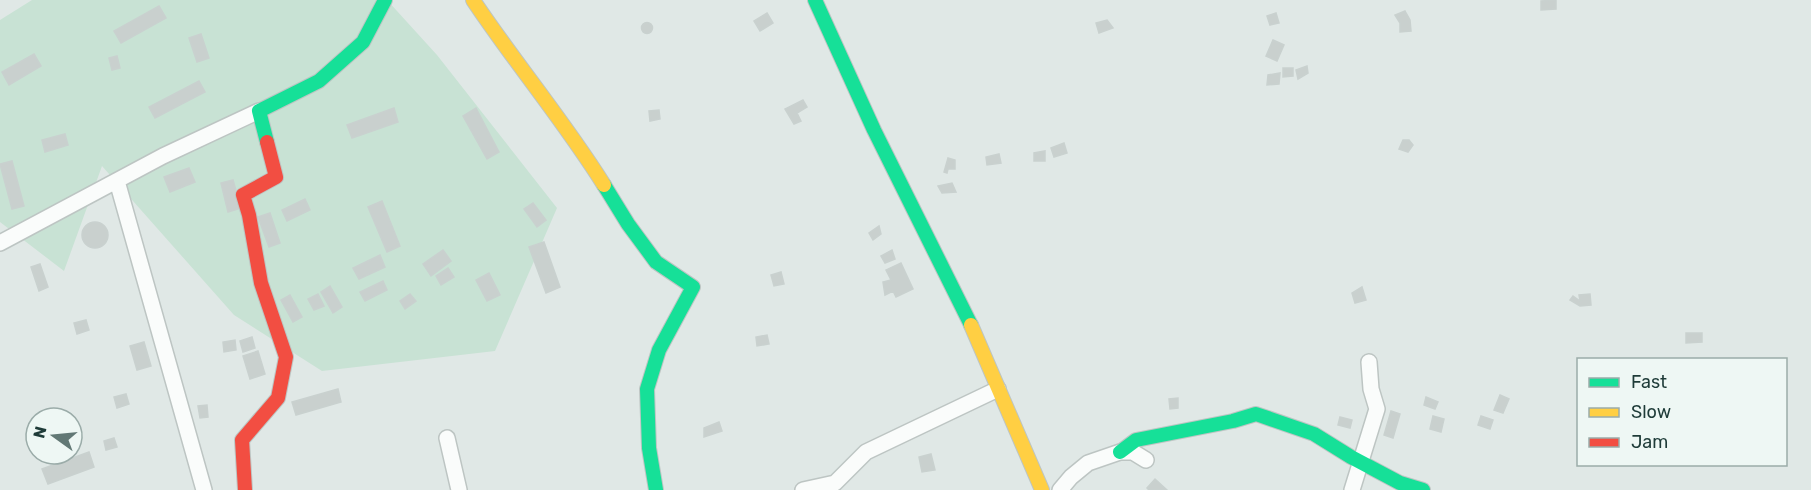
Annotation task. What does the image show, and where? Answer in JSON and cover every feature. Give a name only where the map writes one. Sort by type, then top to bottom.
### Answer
[{"type":"street","points":[[0,243],[163,156],[319,81],[363,42],[384,0]]},
{"type":"street","points":[[473,0],[502,44],[582,150],[628,224],[656,262],[693,287],[659,350],[647,389],[649,448],[656,490]]},
{"type":"street","points":[[815,0],[874,130],[963,307],[1042,490]]},
{"type":"street","points":[[244,490],[242,440],[278,398],[286,357],[261,283],[249,214],[243,195],[276,177],[259,111]]},
{"type":"street","points":[[117,181],[204,490]]},
{"type":"street","points":[[1352,490],[1377,409],[1371,388],[1370,362]]},
{"type":"street","points":[[803,490],[836,486],[867,452],[998,389]]},
{"type":"street","points":[[1060,490],[1088,463],[1120,452],[1137,440],[1233,421],[1256,414],[1314,434],[1400,483],[1423,490]]},
{"type":"street","points":[[447,438],[459,490]]},
{"type":"street","points":[[1120,452],[1133,453],[1146,460]]},
{"type":"green space","points":[[32,0],[387,0],[437,55],[557,208],[495,351],[322,371],[234,315],[102,166],[64,271],[0,222],[0,20]]},
{"type":"building","points":[[1556,0],[1556,9],[1541,10],[1541,1]]},
{"type":"building","points":[[159,6],[166,18],[121,43],[114,31]]},
{"type":"building","points":[[1405,11],[1410,20],[1411,31],[1400,32],[1400,23],[1395,15]]},
{"type":"building","points":[[767,13],[773,23],[760,31],[754,21]]},
{"type":"building","points":[[1276,13],[1279,23],[1270,25],[1267,16]]},
{"type":"building","points":[[1107,20],[1113,28],[1099,33],[1096,23]]},
{"type":"building","points":[[647,22],[653,28],[647,34],[641,28]]},
{"type":"building","points":[[201,34],[209,58],[197,62],[189,38]]},
{"type":"building","points":[[1273,40],[1284,45],[1277,61],[1266,56]]},
{"type":"building","points":[[34,54],[41,66],[9,85],[2,72]]},
{"type":"building","points":[[117,56],[120,68],[112,70],[109,58]]},
{"type":"building","points":[[1307,66],[1308,73],[1298,79],[1296,70]]},
{"type":"building","points":[[1283,68],[1293,68],[1293,76],[1283,77]]},
{"type":"building","points":[[1280,73],[1279,84],[1267,85],[1268,75]]},
{"type":"building","points":[[199,81],[205,92],[155,118],[149,107]]},
{"type":"building","points":[[803,100],[807,107],[797,113],[801,121],[794,124],[785,109]]},
{"type":"building","points":[[394,108],[398,122],[352,138],[347,125]]},
{"type":"building","points":[[476,108],[499,152],[487,159],[463,116]]},
{"type":"building","points":[[659,110],[660,119],[650,121],[649,111]]},
{"type":"building","points":[[65,134],[68,145],[45,152],[42,140]]},
{"type":"building","points":[[1403,140],[1409,140],[1413,145],[1408,152],[1399,149]]},
{"type":"building","points":[[1064,143],[1067,153],[1054,157],[1051,148]]},
{"type":"building","points":[[1045,151],[1045,161],[1034,161],[1034,153]]},
{"type":"building","points":[[999,154],[1001,163],[987,165],[986,157]]},
{"type":"building","points":[[948,158],[955,160],[955,169],[948,169],[947,173],[944,172]]},
{"type":"building","points":[[12,161],[24,206],[12,209],[0,164]]},
{"type":"building","points":[[189,168],[195,182],[170,192],[164,177]]},
{"type":"building","points":[[233,180],[241,208],[228,212],[221,183]]},
{"type":"building","points":[[952,183],[956,192],[942,193],[938,186]]},
{"type":"building","points":[[305,199],[310,210],[287,221],[282,210]]},
{"type":"building","points":[[382,201],[400,246],[387,252],[368,207]]},
{"type":"building","points":[[533,203],[546,220],[537,227],[524,209]]},
{"type":"building","points":[[270,213],[280,243],[269,247],[258,217]]},
{"type":"building","points":[[95,222],[104,226],[108,235],[104,244],[95,248],[86,244],[82,235],[86,226]]},
{"type":"building","points":[[879,226],[881,234],[873,240],[869,233]]},
{"type":"building","points":[[544,242],[560,287],[546,293],[529,247]]},
{"type":"building","points":[[443,250],[451,261],[431,276],[423,264]]},
{"type":"building","points":[[892,250],[895,259],[885,263],[881,256]]},
{"type":"building","points":[[380,255],[385,267],[359,279],[353,268]]},
{"type":"building","points":[[901,263],[913,289],[896,297],[893,291],[885,295],[883,282],[891,280],[886,270]]},
{"type":"building","points":[[40,264],[48,287],[39,291],[31,267]]},
{"type":"building","points":[[448,268],[454,277],[441,285],[436,276]]},
{"type":"building","points":[[781,272],[784,284],[774,286],[771,275]]},
{"type":"building","points":[[489,273],[500,295],[487,301],[476,280]]},
{"type":"building","points":[[383,281],[387,290],[365,301],[360,292]]},
{"type":"building","points":[[330,286],[342,307],[333,313],[321,292]]},
{"type":"building","points":[[1362,287],[1366,300],[1355,303],[1352,293]]},
{"type":"building","points":[[318,294],[324,306],[314,310],[308,299]]},
{"type":"building","points":[[410,294],[416,301],[405,309],[400,301]]},
{"type":"building","points":[[1590,294],[1591,305],[1580,306],[1570,300],[1573,296],[1580,301],[1579,295]]},
{"type":"building","points":[[290,295],[302,317],[293,322],[281,300]]},
{"type":"building","points":[[86,320],[89,330],[77,334],[74,323]]},
{"type":"building","points":[[1686,333],[1702,333],[1702,342],[1686,343]]},
{"type":"building","points":[[767,335],[769,344],[757,346],[756,337]]},
{"type":"building","points":[[252,337],[255,348],[243,352],[240,341]]},
{"type":"building","points":[[235,340],[236,350],[224,352],[223,342]]},
{"type":"building","points":[[144,342],[151,366],[137,370],[130,346]]},
{"type":"building","points":[[258,351],[265,374],[250,379],[243,356]]},
{"type":"building","points":[[338,389],[341,402],[296,415],[292,402]]},
{"type":"building","points":[[126,394],[129,404],[117,408],[114,397]]},
{"type":"building","points":[[1500,395],[1509,399],[1503,413],[1494,410]]},
{"type":"building","points":[[1426,397],[1438,402],[1435,409],[1424,405]]},
{"type":"building","points":[[1178,398],[1178,408],[1170,409],[1169,399]]},
{"type":"building","points":[[207,405],[208,417],[200,418],[198,406]]},
{"type":"building","points":[[1391,411],[1400,414],[1393,438],[1384,435]]},
{"type":"building","points":[[1433,416],[1444,419],[1441,432],[1430,429]]},
{"type":"building","points":[[1481,416],[1493,420],[1490,429],[1478,425]]},
{"type":"building","points":[[1340,417],[1352,420],[1350,428],[1338,425]]},
{"type":"building","points":[[719,422],[722,431],[704,437],[704,428]]},
{"type":"building","points":[[114,438],[117,447],[106,450],[104,441]]},
{"type":"building","points":[[89,452],[94,467],[48,484],[42,469],[50,466],[84,466],[84,454]]},
{"type":"building","points":[[931,454],[935,470],[922,472],[919,457]]},
{"type":"building","points":[[1155,479],[1167,490],[1149,490],[1147,488]]},
{"type":"traffic: fast","points":[[267,142],[259,111],[319,81],[363,42],[385,0]]},
{"type":"traffic: fast","points":[[815,0],[874,130],[971,325]]},
{"type":"traffic: fast","points":[[604,185],[628,224],[656,262],[693,287],[659,350],[647,389],[649,448],[656,490]]},
{"type":"traffic: fast","points":[[1120,452],[1136,440],[1233,421],[1256,414],[1314,434],[1400,483],[1423,490]]},
{"type":"traffic: slow","points":[[473,0],[573,138],[604,185]]},
{"type":"traffic: slow","points":[[971,325],[1042,490]]},
{"type":"traffic: jam","points":[[245,490],[242,440],[278,398],[286,357],[261,283],[249,215],[243,195],[276,177],[267,142]]}]
